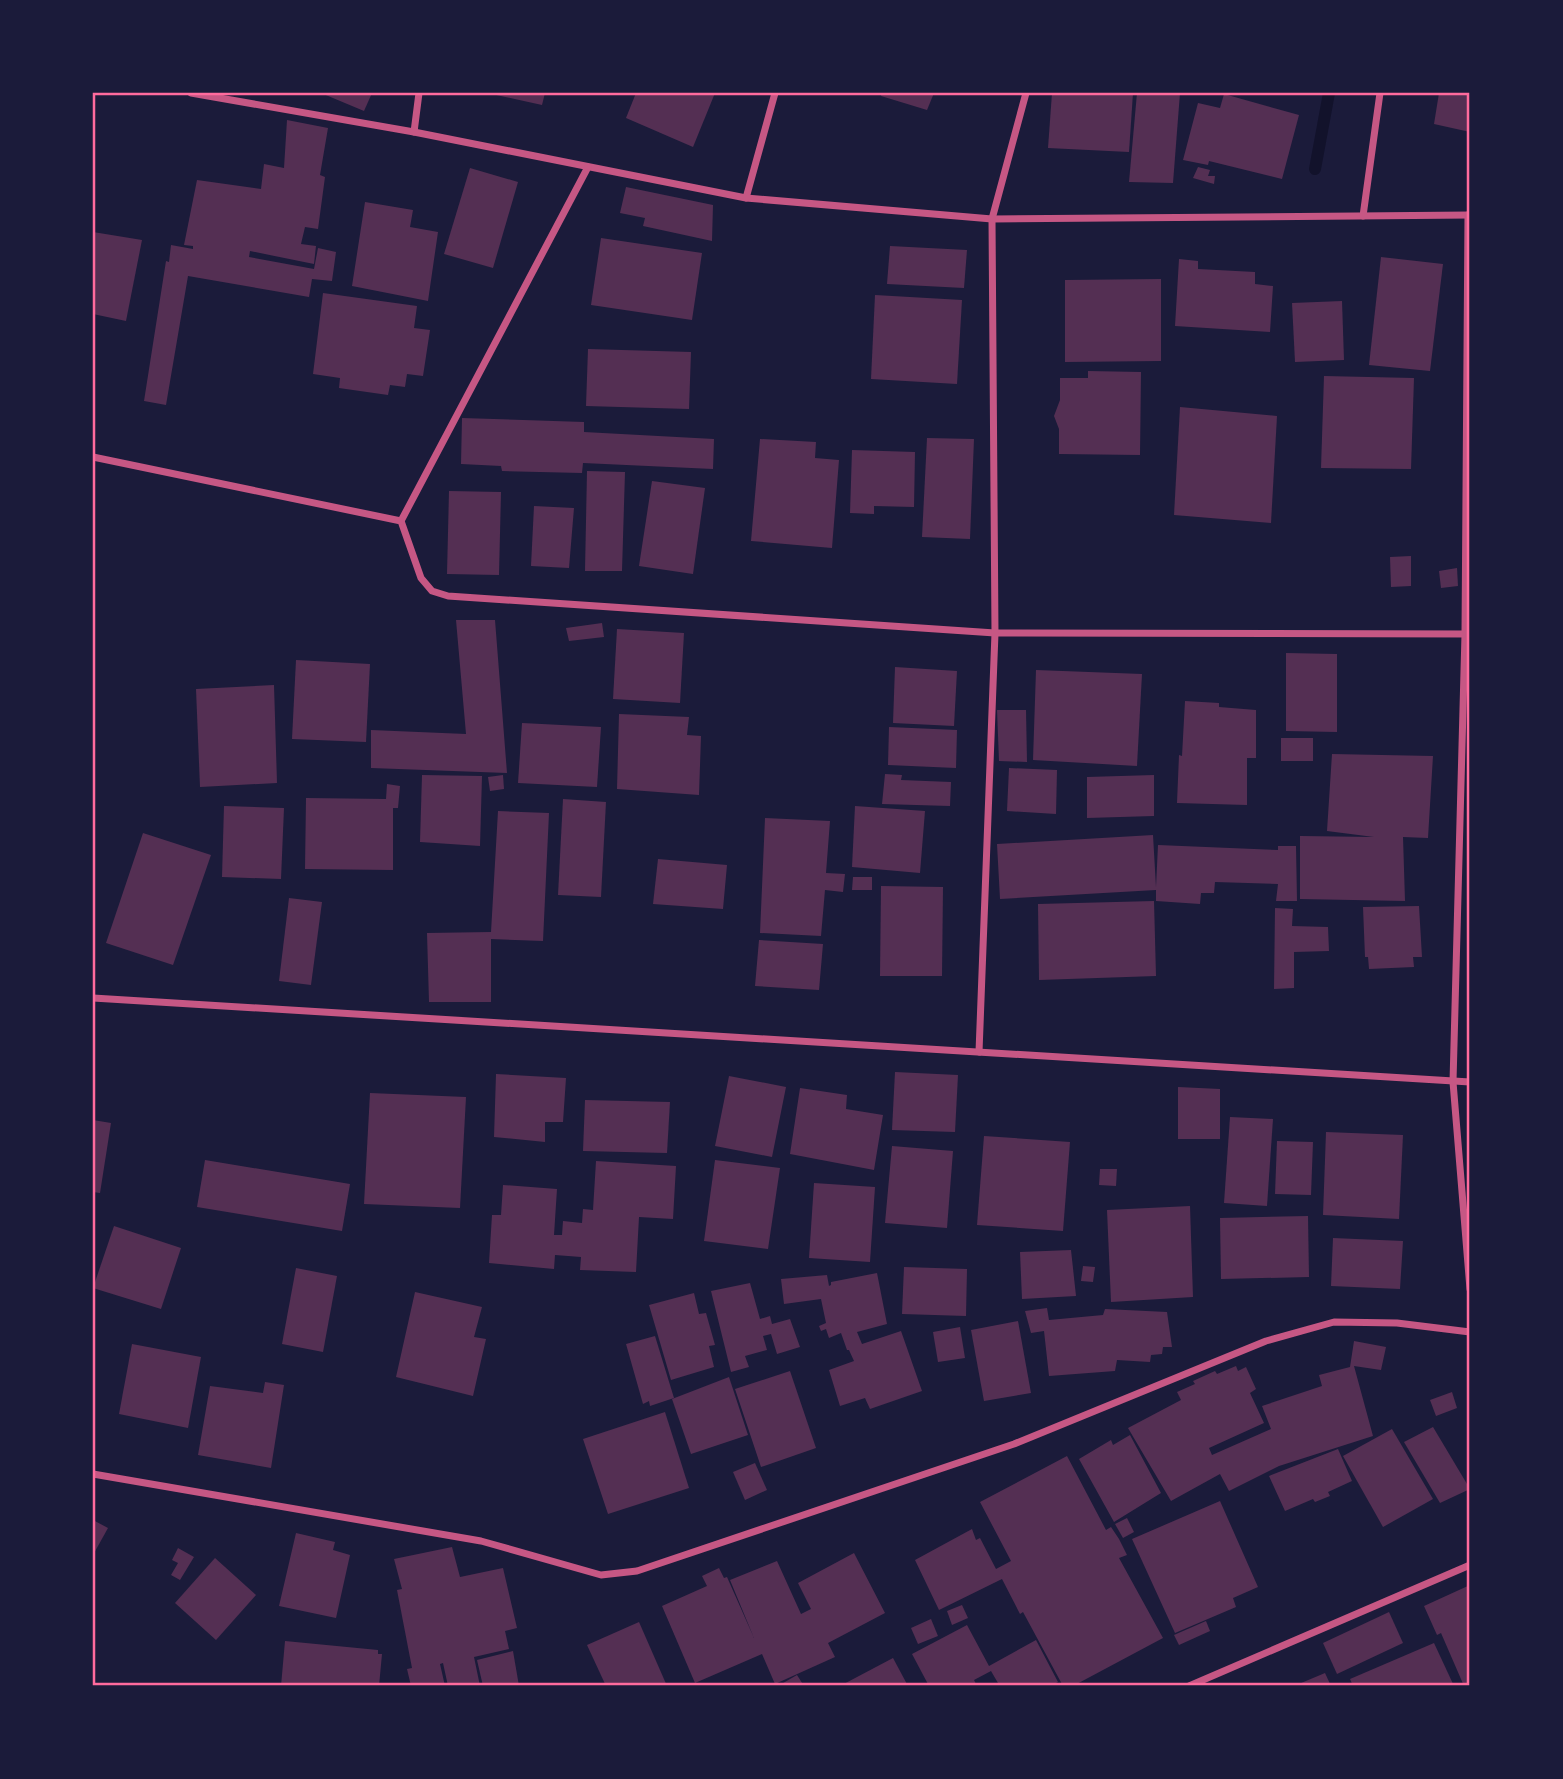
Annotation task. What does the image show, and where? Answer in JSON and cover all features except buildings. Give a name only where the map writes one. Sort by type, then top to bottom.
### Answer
[{"type":"street","points":[[191,93],[414,132],[746,198],[992,219],[1469,215],[1468,634],[1453,1082],[1470,1289]]},
{"type":"street","points":[[414,132],[419,93]]},
{"type":"street","points":[[746,198],[775,93]]},
{"type":"street","points":[[979,1052],[995,634],[992,219],[1026,93]]},
{"type":"street","points":[[1363,216],[1380,93]]},
{"type":"street","points":[[588,167],[401,521],[421,578],[432,591],[448,596],[995,634],[1468,634]]},
{"type":"street","points":[[93,457],[401,521]]},
{"type":"street","points":[[93,998],[1470,1082]]},
{"type":"street","points":[[93,1474],[481,1541],[601,1575],[637,1571],[1014,1444],[1266,1341],[1334,1322],[1397,1323],[1470,1332]]},
{"type":"street","points":[[1189,1686],[1470,1565]]},
{"type":"waterway","points":[[1315,169],[1329,93]]}]
